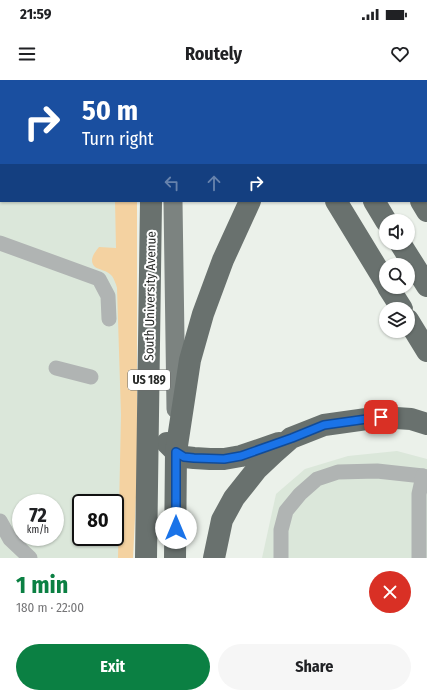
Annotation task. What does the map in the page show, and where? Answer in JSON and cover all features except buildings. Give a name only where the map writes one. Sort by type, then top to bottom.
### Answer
[{"type":"highway","name":"South University Avenue","points":[[146,558],[150,202]]},
{"type":"highway","name":"US 189","points":[[176,452],[190,360],[223,260],[250,202]]},
{"type":"highway","points":[[337,202],[379,272]]},
{"type":"highway","points":[[375,202],[382,214]]},
{"type":"highway","points":[[422,202],[427,211]]},
{"type":"highway","points":[[404,250],[427,286]]},
{"type":"highway","points":[[415,331],[427,351]]},
{"type":"highway","points":[[149,352],[162,429],[168,443],[176,452],[184,457],[224,459],[241,456],[324,425],[381,417],[411,419],[427,424]]},
{"type":"highway","points":[[214,558],[222,520],[234,498],[257,469],[292,438]]},
{"type":"highway","name":"South University Avenue","points":[[175,558],[176,452]]},
{"type":"main road","name":"South University Avenue","points":[[173,202],[176,452]]},
{"type":"lane","points":[[0,243],[99,278],[108,296],[109,319]]},
{"type":"lane","points":[[56,368],[91,377]]},
{"type":"lane","points":[[280,558],[281,530],[286,511],[300,494],[317,479],[338,472],[377,471],[425,477],[419,494],[419,558]]},
{"type":"lane","points":[[0,521],[10,539],[30,558]]},
{"type":"shaded area","points":[[0,202],[137,202],[133,558],[0,558]]},
{"type":"shaded area","points":[[115,202],[137,202],[137,477],[133,558],[118,558],[118,546],[124,546],[124,494],[119,494],[121,415],[117,288],[112,276],[108,272],[95,267],[92,262],[93,256],[99,247],[116,248]]},
{"type":"shaded area","points":[[397,451],[427,459],[427,558],[262,558],[276,494],[305,469],[348,456]]},
{"type":"route","points":[[176,528],[176,452],[184,457],[224,459],[252,453],[324,425],[381,417]]}]
